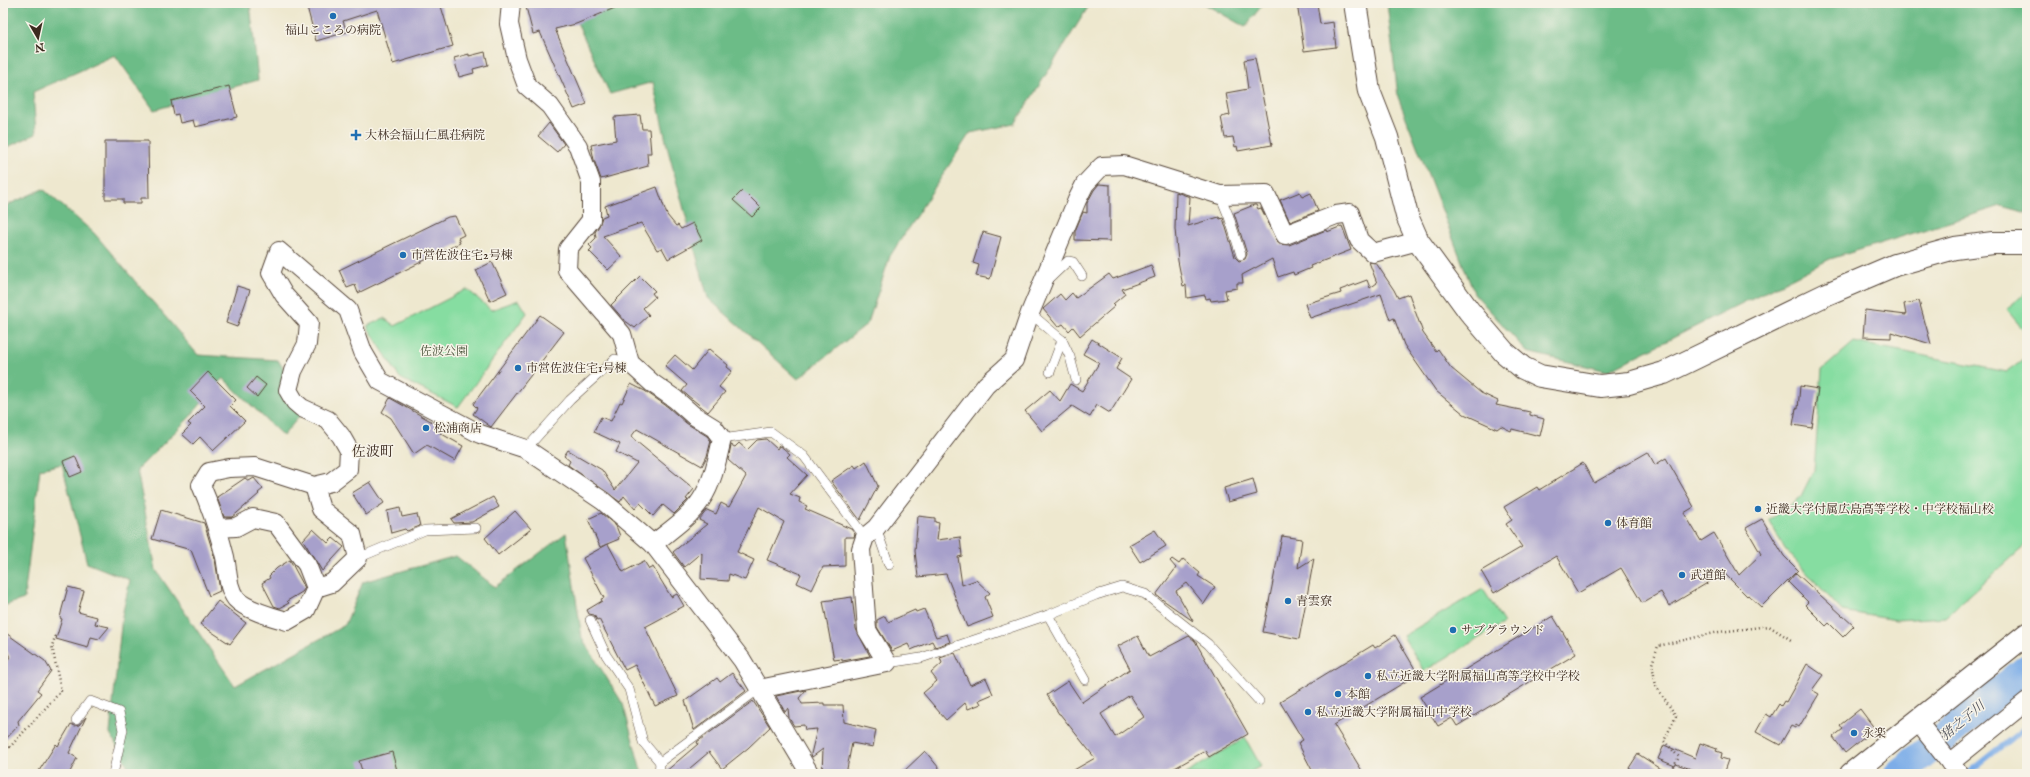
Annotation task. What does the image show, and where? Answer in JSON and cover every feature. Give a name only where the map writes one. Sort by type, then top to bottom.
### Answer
[{"type":"street","points":[[511,3],[509,24],[517,59],[527,86],[550,106],[578,146],[590,182],[591,220],[568,249],[567,270],[622,334],[630,364],[693,415],[714,428],[722,439],[715,470],[700,501],[682,520],[652,544]]},
{"type":"street","points":[[1355,3],[1369,91],[1387,137],[1407,216],[1418,241],[1469,311],[1504,352],[1523,368],[1540,376],[1600,386],[1629,383],[1664,373],[1827,294],[1895,265],[1955,248],[1993,244],[2027,243]]},
{"type":"street","points":[[759,689],[887,663],[867,630],[861,549],[871,533],[986,385],[1014,360],[1040,287],[1079,195],[1085,184],[1102,166],[1124,165],[1220,195],[1266,194],[1285,235],[1336,215],[1350,213],[1359,240],[1373,253],[1418,241]]},
{"type":"street","points":[[217,528],[236,527],[254,518],[276,523],[306,565],[316,588],[306,610],[287,620],[261,614],[237,599],[228,580],[225,559],[217,528],[201,484],[209,472],[229,468],[255,467],[314,486],[331,482],[348,469],[349,450],[341,436],[328,420],[302,408],[288,390],[293,371],[307,344],[309,323],[284,295],[271,273],[279,251],[348,310],[363,352],[380,380],[480,434],[526,450],[603,501],[652,544],[742,660],[810,774]]},
{"type":"street","points":[[314,486],[321,509],[352,534],[358,558],[332,583],[316,588]]},
{"type":"street","points":[[1851,774],[1922,726],[2027,634]]},
{"type":"street","points":[[1922,726],[1952,766],[2027,701]]},
{"type":"lane","points":[[1220,195],[1229,217],[1241,255]]},
{"type":"lane","points":[[1040,287],[1068,261],[1073,262],[1082,276]]},
{"type":"lane","points":[[1030,313],[1062,340],[1070,357],[1076,380]]},
{"type":"lane","points":[[1050,372],[1062,340]]},
{"type":"lane","points":[[526,450],[570,400],[615,359],[630,364]]},
{"type":"lane","points":[[722,439],[770,432],[804,456],[871,533],[889,565]]},
{"type":"lane","points":[[358,558],[425,530],[476,528]]},
{"type":"lane","points":[[887,663],[920,658],[1048,615],[1096,595],[1122,587],[1145,594],[1208,644],[1259,701]]},
{"type":"lane","points":[[1048,615],[1085,680]]},
{"type":"lane","points":[[590,620],[606,655],[629,689],[643,742],[660,762],[659,774]]},
{"type":"lane","points":[[660,762],[759,689]]},
{"type":"lane","points":[[76,720],[90,701],[119,712],[123,730],[113,774]]},
{"type":"path","points":[[1670,774],[1679,757],[1664,741],[1676,716],[1656,686],[1652,664],[1658,646],[1719,632],[1769,626],[1791,640]]},
{"type":"path","points":[[3,742],[10,747],[61,691],[52,646],[56,634]]},
{"type":"green space","points":[[3,3],[250,3],[258,80],[154,110],[115,55],[33,92],[36,134],[3,149]]},
{"type":"green space","points":[[568,3],[1090,4],[1015,124],[970,133],[890,256],[868,323],[798,379],[708,298],[668,150],[653,82],[610,94]]},
{"type":"green space","points":[[1203,3],[1264,3],[1245,27]]},
{"type":"green space","points":[[1387,3],[2027,3],[2027,213],[2001,206],[1830,259],[1607,371],[1527,352],[1474,293],[1398,97]]},
{"type":"green space","points":[[43,189],[94,233],[198,355],[278,360],[307,407],[283,436],[223,378],[189,418],[137,470],[156,570],[235,686],[345,625],[363,582],[456,556],[495,587],[566,533],[582,638],[623,704],[642,774],[132,774],[110,733],[122,616],[130,580],[87,563],[62,464],[40,469],[24,599],[3,606],[3,207]]},
{"type":"green space","name":"佐波公園","points":[[467,289],[491,310],[519,300],[527,313],[458,407],[400,378],[367,326],[384,318],[395,326]]},
{"type":"green space","points":[[2027,292],[2027,334],[2006,309]]},
{"type":"green space","points":[[1854,342],[2007,372],[2027,357],[2027,544],[1945,617],[1896,620],[1842,611],[1785,549],[1769,520],[1800,498],[1814,470],[1822,370]]},
{"type":"green space","name":"サブグラウンド","points":[[1483,589],[1504,623],[1424,671],[1403,636]]},
{"type":"green space","points":[[1245,738],[1261,766],[1247,774],[1185,774]]},
{"type":"building","points":[[306,3],[440,3],[453,46],[393,64],[377,10],[343,21],[347,32],[316,41]]},
{"type":"building","points":[[525,3],[627,3],[576,24],[555,29],[587,104],[574,109],[540,32],[533,34]]},
{"type":"building","points":[[1297,3],[1317,3],[1320,24],[1333,22],[1336,47],[1304,51]]},
{"type":"building","points":[[485,52],[488,65],[473,69],[474,73],[459,77],[454,58]]},
{"type":"building","points":[[1255,58],[1272,145],[1238,151],[1237,146],[1235,147],[1233,137],[1225,138],[1221,117],[1230,115],[1226,93],[1248,89],[1244,60]]},
{"type":"building","points":[[229,86],[237,117],[195,127],[193,120],[180,123],[178,114],[174,115],[171,101]]},
{"type":"building","points":[[640,115],[642,129],[649,129],[651,153],[647,153],[648,166],[601,179],[594,160],[591,145],[616,140],[614,117]]},
{"type":"building","points":[[549,123],[564,144],[557,152],[538,136]]},
{"type":"building","points":[[105,141],[148,141],[149,198],[141,198],[141,203],[123,203],[123,199],[105,199]]},
{"type":"building","points":[[1099,184],[1110,185],[1110,241],[1075,240],[1075,231],[1083,212],[1087,213],[1087,203]]},
{"type":"building","points":[[657,187],[667,215],[676,226],[678,225],[681,229],[693,223],[702,240],[668,259],[662,248],[657,250],[641,223],[603,236],[622,257],[608,270],[589,251],[592,248],[589,245],[596,238],[595,232],[602,217],[607,215],[605,206]]},
{"type":"building","points":[[743,190],[761,208],[752,217],[733,200]]},
{"type":"building","points":[[1176,192],[1190,197],[1188,226],[1219,217],[1220,219],[1223,218],[1235,257],[1239,261],[1245,259],[1247,254],[1234,213],[1254,205],[1256,205],[1258,209],[1261,208],[1279,244],[1289,245],[1326,230],[1327,232],[1342,226],[1351,250],[1310,266],[1311,268],[1294,275],[1293,272],[1278,277],[1272,259],[1242,275],[1243,283],[1237,283],[1237,288],[1225,290],[1227,299],[1211,301],[1210,298],[1206,299],[1205,295],[1187,298],[1186,285],[1183,286],[1178,261],[1175,229]]},
{"type":"building","points":[[1300,192],[1302,197],[1311,193],[1318,211],[1290,222],[1280,200]]},
{"type":"building","name":"市営佐波住宅2号棟","points":[[455,216],[464,235],[458,238],[460,243],[358,293],[355,285],[347,288],[339,270],[448,217]]},
{"type":"building","points":[[983,232],[1001,237],[990,279],[976,276],[979,265],[973,263]]},
{"type":"building","points":[[492,262],[507,293],[490,301],[476,270]]},
{"type":"building","points":[[1369,262],[1376,263],[1398,298],[1409,294],[1423,333],[1436,351],[1438,349],[1451,368],[1481,393],[1498,401],[1496,405],[1530,412],[1530,415],[1544,419],[1540,436],[1512,429],[1511,431],[1501,426],[1497,429],[1464,414],[1436,391],[1404,345],[1394,318],[1390,320],[1381,294],[1310,318],[1305,304],[1341,293],[1340,290],[1367,280],[1370,288],[1377,283]]},
{"type":"building","points":[[1151,265],[1155,277],[1122,289],[1125,294],[1113,304],[1115,306],[1080,336],[1073,327],[1069,331],[1063,324],[1058,327],[1043,309],[1060,294],[1065,300],[1072,293],[1076,298],[1109,274],[1113,279]]},
{"type":"building","points":[[640,276],[655,291],[652,293],[655,297],[643,308],[649,315],[635,328],[624,320],[611,305]]},
{"type":"building","points":[[237,286],[250,290],[237,327],[226,323]]},
{"type":"building","points":[[1919,301],[1931,344],[1891,332],[1891,338],[1863,337],[1865,310],[1906,315],[1904,304]]},
{"type":"building","name":"市営佐波住宅1号棟","points":[[540,315],[564,332],[491,427],[473,414],[477,408],[473,404]]},
{"type":"building","points":[[1092,339],[1122,358],[1116,369],[1131,379],[1110,413],[1097,405],[1090,417],[1072,406],[1042,431],[1025,411],[1050,390],[1060,401],[1070,384],[1082,391],[1099,363],[1083,354]]},
{"type":"building","points":[[709,349],[728,365],[727,367],[732,371],[719,387],[725,392],[708,412],[682,391],[687,385],[665,366],[675,355],[692,370]]},
{"type":"building","points":[[208,372],[236,400],[230,406],[245,421],[213,451],[200,437],[193,444],[182,434],[191,425],[188,423],[205,406],[190,391]]},
{"type":"building","points":[[256,377],[266,385],[257,397],[247,388]]},
{"type":"building","points":[[631,384],[645,391],[668,407],[686,423],[707,436],[711,441],[707,456],[702,466],[637,429],[631,437],[694,489],[686,499],[688,500],[674,514],[663,505],[653,516],[640,503],[635,509],[624,496],[620,502],[568,465],[570,461],[564,456],[568,450],[602,470],[615,490],[637,463],[616,452],[620,444],[594,432],[601,417],[611,421]]},
{"type":"building","points":[[1800,386],[1818,389],[1812,428],[1793,425],[1796,408],[1798,409]]},
{"type":"building","name":"松浦商店","points":[[390,398],[443,428],[440,433],[463,446],[455,461],[427,445],[414,454],[391,418],[382,412]]},
{"type":"building","points":[[766,439],[777,449],[779,446],[790,454],[787,457],[807,475],[790,494],[800,498],[799,502],[807,506],[805,509],[851,529],[855,534],[854,537],[845,537],[845,566],[823,567],[812,590],[797,583],[801,574],[767,560],[784,522],[759,507],[737,552],[754,560],[745,580],[729,574],[728,581],[701,579],[702,552],[684,567],[673,552],[707,524],[699,520],[707,510],[716,514],[721,503],[729,507],[746,476],[728,460],[731,445],[735,447],[739,443],[747,450],[757,440]]},
{"type":"building","points":[[1648,452],[1655,465],[1666,458],[1694,507],[1684,513],[1701,541],[1714,533],[1739,575],[1761,554],[1746,528],[1762,519],[1784,556],[1798,570],[1761,607],[1748,595],[1747,596],[1724,573],[1669,606],[1661,592],[1642,603],[1621,568],[1578,593],[1556,556],[1494,593],[1481,571],[1522,547],[1506,524],[1512,520],[1504,507],[1537,487],[1539,490],[1583,463],[1594,483]]},
{"type":"building","points":[[75,456],[82,472],[70,477],[63,461]]},
{"type":"building","points":[[866,461],[878,486],[860,520],[831,481],[854,465],[856,468]]},
{"type":"building","points":[[245,478],[249,481],[254,478],[263,489],[232,517],[224,517],[217,497]]},
{"type":"building","points":[[1253,479],[1257,494],[1228,502],[1224,488]]},
{"type":"building","points":[[370,482],[384,503],[366,515],[352,493]]},
{"type":"building","points":[[493,497],[499,507],[472,522],[454,523],[451,519]]},
{"type":"building","points":[[400,508],[402,517],[417,514],[420,526],[407,531],[405,529],[391,533],[387,511]]},
{"type":"building","points":[[161,510],[204,523],[215,559],[220,591],[209,596],[191,550],[152,539]]},
{"type":"building","points":[[515,511],[531,529],[498,555],[485,538]]},
{"type":"building","points":[[601,513],[616,526],[620,536],[618,537],[619,539],[600,547],[588,519]]},
{"type":"building","points":[[918,516],[935,518],[935,522],[939,523],[937,540],[960,537],[962,556],[958,557],[962,585],[976,580],[990,593],[985,597],[993,617],[967,627],[946,574],[918,577],[915,551]]},
{"type":"building","points":[[313,529],[328,543],[333,538],[344,547],[322,571],[303,540]]},
{"type":"building","points":[[1155,530],[1166,546],[1140,562],[1129,545]]},
{"type":"building","name":"青雲寮","points":[[1282,536],[1302,539],[1298,568],[1314,558],[1299,639],[1263,632]]},
{"type":"building","points":[[608,544],[623,572],[644,561],[649,569],[653,567],[671,597],[677,594],[684,606],[645,627],[678,696],[655,706],[635,665],[625,670],[599,619],[597,620],[594,615],[589,614],[587,610],[602,601],[601,599],[604,598],[583,558]]},
{"type":"building","points":[[1172,559],[1179,564],[1183,559],[1200,573],[1198,576],[1215,587],[1204,604],[1187,583],[1176,591],[1193,621],[1156,595],[1176,568],[1170,561]]},
{"type":"building","points":[[290,560],[305,588],[302,592],[287,601],[289,603],[280,608],[274,606],[262,583],[270,578],[269,576],[277,568]]},
{"type":"building","points":[[1796,573],[1854,626],[1843,637],[1829,623],[1826,626],[1805,605],[1808,602],[1788,582]]},
{"type":"building","points":[[68,587],[84,591],[78,612],[97,617],[95,624],[109,627],[99,639],[91,637],[88,648],[56,639],[62,619],[60,618]]},
{"type":"building","points":[[852,597],[856,629],[870,656],[842,661],[842,659],[834,660],[823,601]]},
{"type":"building","points":[[218,601],[246,623],[230,644],[200,624]]},
{"type":"building","points":[[924,609],[936,637],[947,634],[950,642],[935,647],[932,641],[911,650],[908,644],[892,651],[877,627],[877,620],[885,616],[888,622],[915,610],[916,612]]},
{"type":"building","points":[[1553,616],[1576,654],[1457,726],[1452,718],[1438,726],[1420,697]]},
{"type":"building","points":[[3,631],[45,661],[51,671],[37,690],[41,693],[18,721],[19,725],[3,742],[3,666],[10,657],[3,644]]},
{"type":"building","name":"本館","points":[[1395,635],[1418,674],[1334,725],[1364,774],[1314,774],[1298,743],[1303,740],[1280,702],[1373,645],[1375,648]]},
{"type":"building","points":[[1138,636],[1149,657],[1189,636],[1195,641],[1248,734],[1209,757],[1205,751],[1164,774],[1067,774],[1095,758],[1059,714],[1047,695],[1068,681],[1082,702],[1130,669],[1118,646]],"holes":[[[1130,695],[1144,717],[1115,737],[1101,714]]]},
{"type":"building","points":[[955,653],[970,685],[986,678],[993,694],[979,700],[981,704],[968,709],[965,703],[946,720],[923,693],[937,681],[931,673],[942,663],[940,658]]},
{"type":"building","points":[[1807,664],[1823,675],[1812,690],[1819,694],[1799,727],[1796,725],[1795,728],[1791,726],[1780,745],[1756,732],[1766,714],[1771,717],[1779,704],[1781,706],[1784,701],[1786,702]]},
{"type":"building","points":[[732,673],[746,691],[694,730],[685,701],[717,678],[720,682]]},
{"type":"building","points":[[806,690],[799,698],[802,704],[824,703],[824,705],[843,705],[844,722],[876,730],[873,747],[852,743],[846,774],[822,773],[823,749],[812,757],[811,754],[817,729],[805,730],[804,725],[794,726],[789,718],[788,708],[785,712],[776,696]]},
{"type":"building","points":[[753,701],[770,727],[748,748],[722,769],[709,752],[683,774],[665,774],[665,772],[698,744],[697,742]]},
{"type":"building","name":"永楽","points":[[1860,709],[1875,729],[1845,753],[1833,737],[1843,729],[1840,725]]},
{"type":"building","points":[[86,717],[69,753],[77,758],[69,774],[37,774],[56,744],[58,746],[71,724],[75,726],[79,725]]},
{"type":"building","points":[[1700,743],[1717,749],[1716,751],[1722,753],[1721,758],[1728,760],[1723,774],[1706,774],[1676,764],[1675,766],[1658,759],[1664,745],[1695,758]]},
{"type":"building","points":[[925,751],[944,774],[901,774]]},
{"type":"building","points":[[392,752],[398,774],[363,774],[359,761]]},
{"type":"building","points":[[1638,754],[1669,774],[1637,774],[1629,768]]},
{"type":"waterway","name":"猪之子川","points":[[1899,774],[2027,669]]},
{"type":"waterway","points":[[1967,774],[2027,726]]},
{"type":"place","name":"福山こころの病院","points":[[333,16]]},
{"type":"place","name":"大林会福山仁風荘病院","points":[[356,135]]},
{"type":"place","name":"市営佐波住宅2号棟","points":[[403,255]]},
{"type":"place","name":"市営佐波住宅1号棟","points":[[518,368]]},
{"type":"place","name":"松浦商店","points":[[426,428]]},
{"type":"place","name":"近畿大学付属広島高等学校・中学校福山校","points":[[1758,509]]},
{"type":"place","name":"体育館","points":[[1608,523]]},
{"type":"place","name":"武道館","points":[[1682,575]]},
{"type":"place","name":"青雲寮","points":[[1288,601]]},
{"type":"place","name":"サブグラウンド","points":[[1453,630]]},
{"type":"place","name":"私立近畿大学附属福山高等学校中学校","points":[[1368,676]]},
{"type":"place","name":"本館","points":[[1338,694]]},
{"type":"place","name":"私立近畿大学附属福山中学校","points":[[1308,712]]},
{"type":"place","name":"永楽","points":[[1854,733]]},
{"type":"district","name":"佐波町","points":[[373,452]]}]
